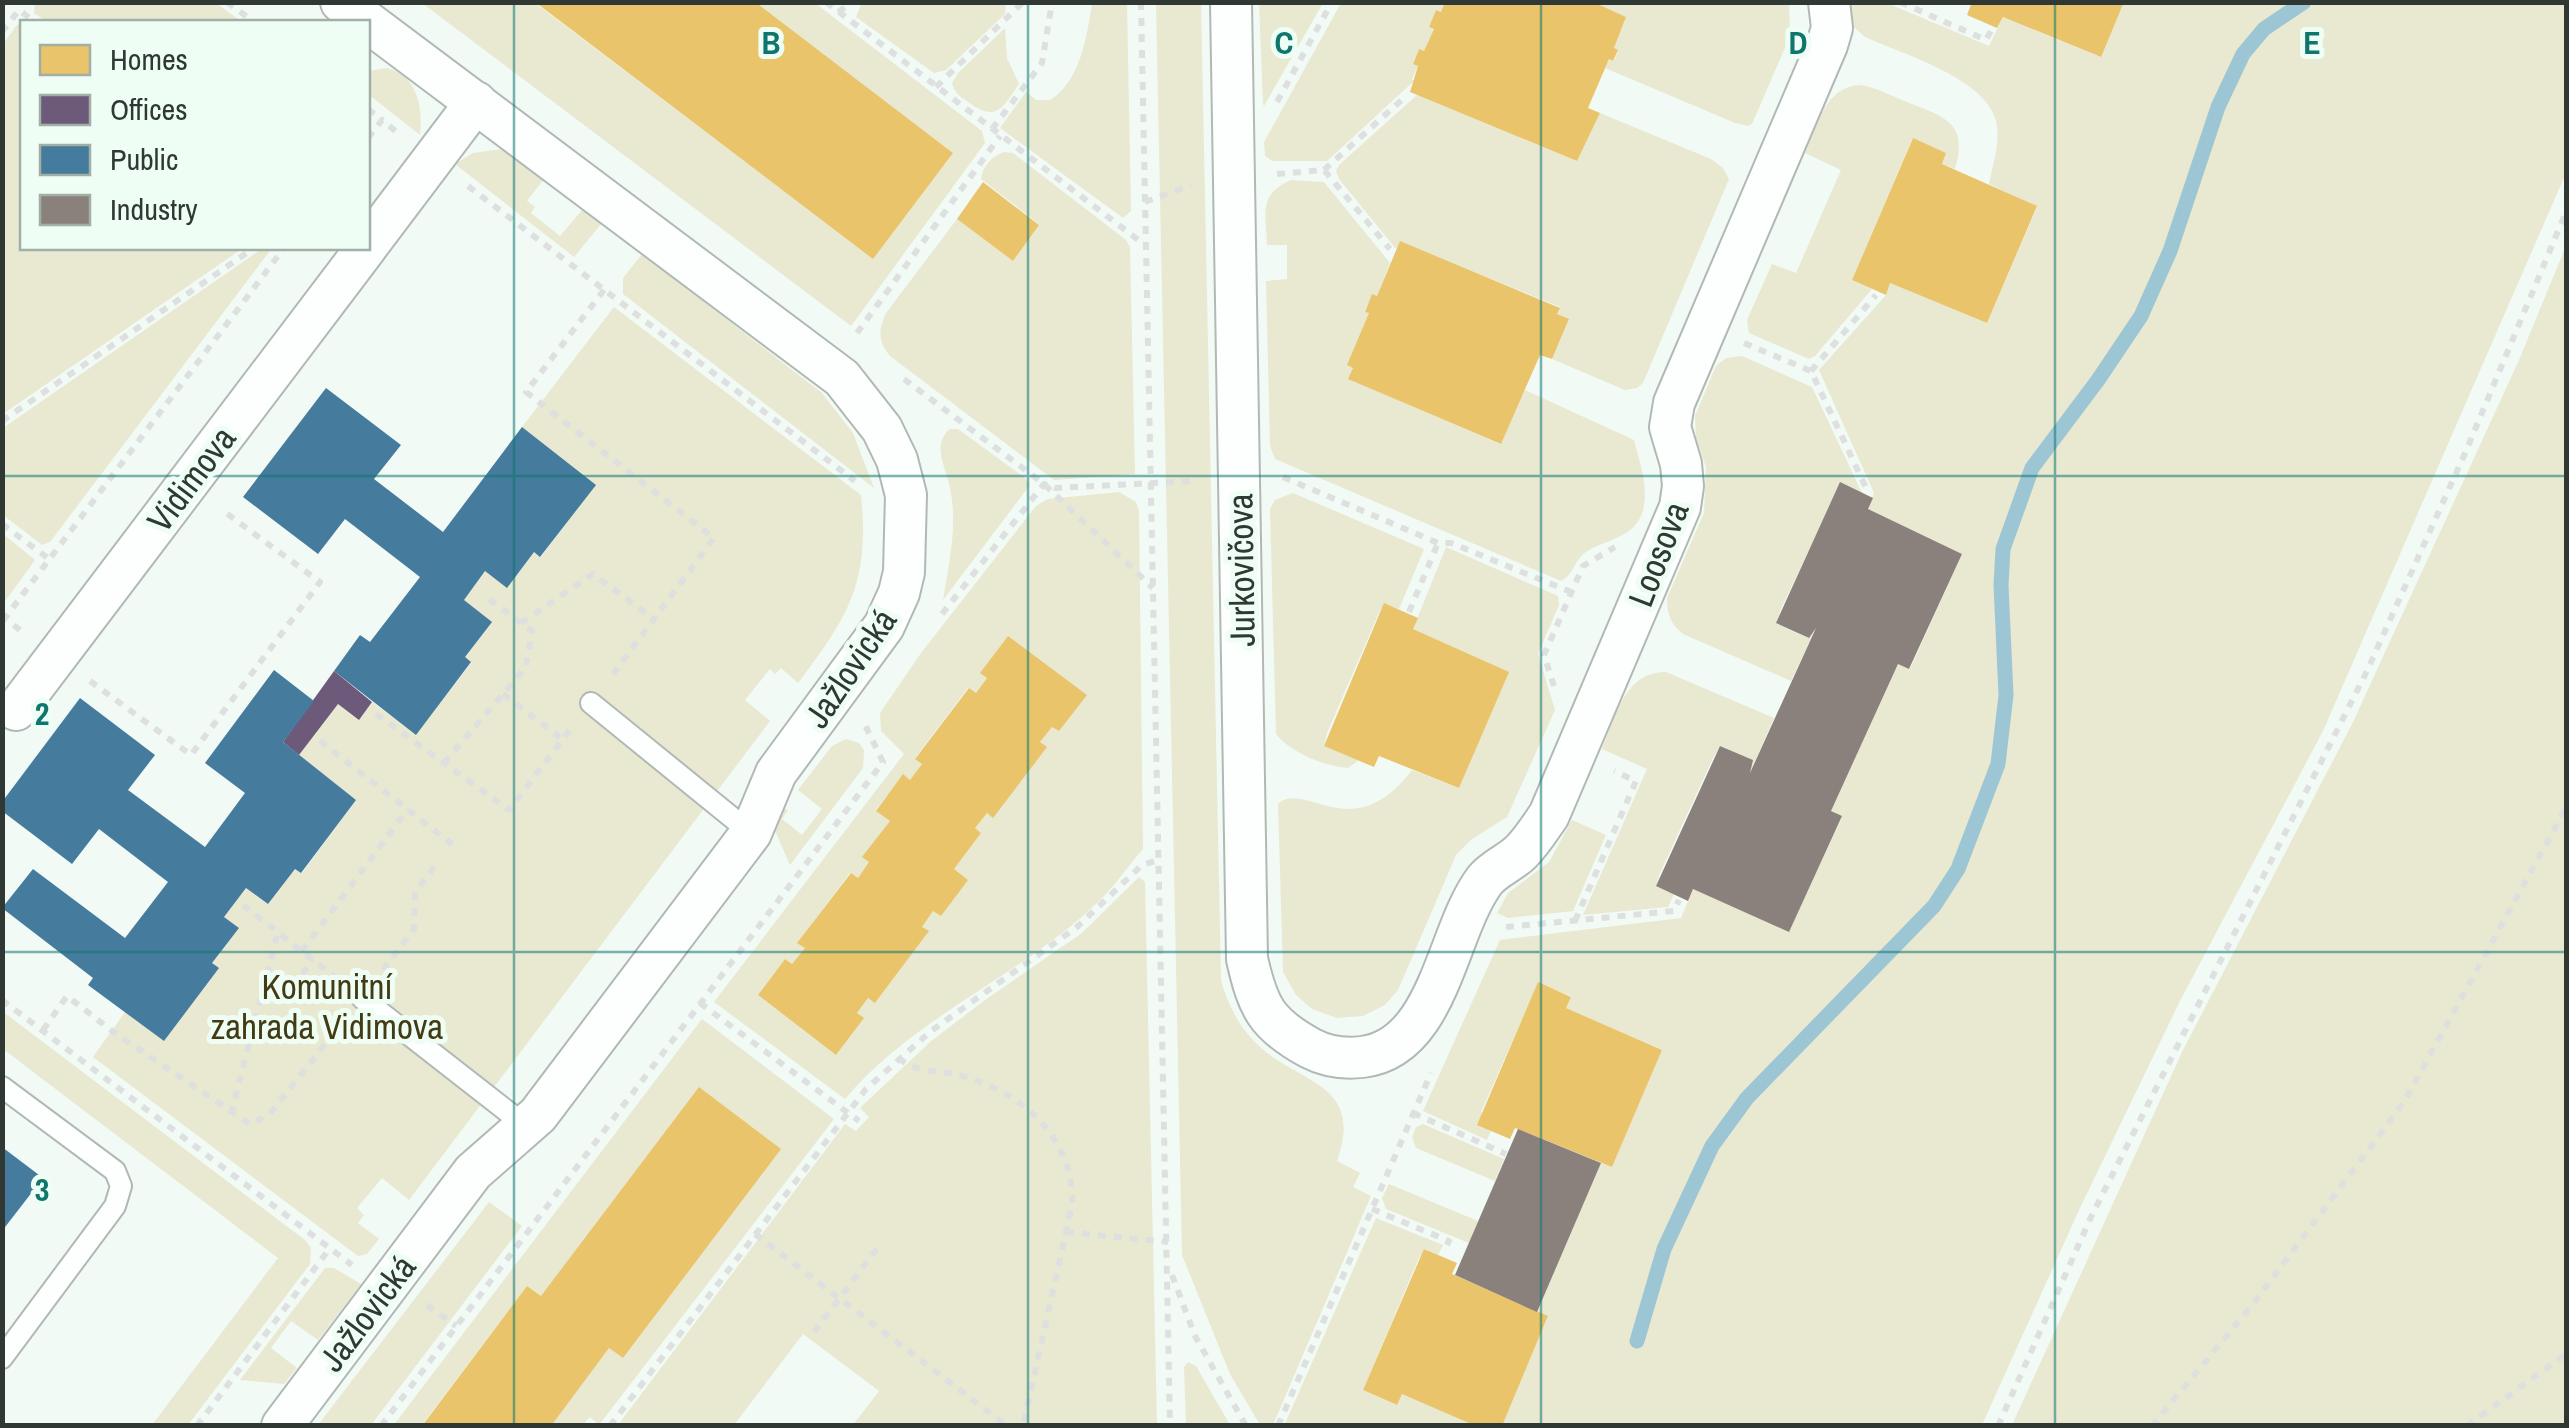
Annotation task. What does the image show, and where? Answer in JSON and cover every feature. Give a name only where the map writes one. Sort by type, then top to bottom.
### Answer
[{"type":"street","name":"Jažlovická","points":[[340,2],[364,20]]},
{"type":"street","name":"Jurkovičova","points":[[1231,2],[1246,940],[1251,978],[1262,1010],[1291,1038],[1318,1052],[1344,1058],[1370,1056]]},
{"type":"street","name":"Loosova","points":[[1370,1056],[1388,1049],[1422,1016],[1484,882],[1519,854],[1549,815],[1680,507],[1681,464],[1670,427],[1674,403],[1828,45],[1832,28],[1830,2]]},
{"type":"street","name":"Jažlovická","points":[[282,1426],[473,1172],[538,1115],[751,834],[776,773],[884,626],[899,593],[907,551],[906,495],[896,460],[882,429],[842,378],[370,24]]},
{"type":"street","name":"Vidimova","points":[[370,242],[476,102]]},
{"type":"street","name":"Vidimova","points":[[16,710],[364,250]]},
{"type":"lane","points":[[591,703],[751,834]]},
{"type":"lane","points":[[362,998],[526,1126]]},
{"type":"lane","points":[[2,1087],[115,1171],[120,1186],[115,1206],[2,1358]]},
{"type":"path","points":[[9,2],[32,20]]},
{"type":"path","points":[[227,2],[251,20]]},
{"type":"path","points":[[826,2],[1146,246]]},
{"type":"path","points":[[838,12],[853,2]]},
{"type":"path","points":[[936,87],[1024,2]]},
{"type":"path","points":[[992,129],[1042,63],[1052,2]]},
{"type":"path","points":[[1141,2],[1170,1426]]},
{"type":"path","points":[[1276,103],[1332,2]]},
{"type":"path","points":[[1900,2],[1986,40],[1992,29]]},
{"type":"path","points":[[2,32],[19,10]]},
{"type":"path","points":[[1274,174],[1324,170],[1405,97]]},
{"type":"path","points":[[370,111],[862,487]]},
{"type":"path","points":[[370,135],[382,120]]},
{"type":"path","points":[[853,339],[1000,136]]},
{"type":"path","points":[[1324,170],[1390,249]]},
{"type":"path","points":[[1998,1426],[2099,1200],[2366,671],[2466,451],[2566,212]]},
{"type":"path","points":[[2,421],[251,250]]},
{"type":"path","points":[[232,494],[221,509],[320,582],[192,755],[5,618],[282,250]]},
{"type":"path","points":[[376,714],[509,810],[714,538],[526,392],[604,290]]},
{"type":"path","points":[[1811,372],[1876,295]]},
{"type":"path","points":[[1707,327],[1811,372],[1868,492]]},
{"type":"path","points":[[897,375],[1044,484],[1153,588]]},
{"type":"path","points":[[1044,484],[1055,488],[1283,477],[1571,592]]},
{"type":"path","points":[[930,628],[1044,484]]},
{"type":"path","points":[[2,524],[49,559]]},
{"type":"path","points":[[1556,691],[1544,654],[1583,566],[1626,541]]},
{"type":"path","points":[[1410,612],[1438,542]]},
{"type":"path","points":[[521,623],[593,574],[654,620]]},
{"type":"path","points":[[444,763],[526,667],[532,631],[485,596]]},
{"type":"path","points":[[12,642],[20,630]]},
{"type":"path","points":[[502,694],[562,740]]},
{"type":"path","points":[[381,1426],[883,762],[862,720]]},
{"type":"path","points":[[320,741],[453,844]]},
{"type":"path","points":[[1574,922],[1636,781],[1602,766]]},
{"type":"path","points":[[2152,1426],[2253,1304],[2404,1102],[2566,808]]},
{"type":"path","points":[[302,951],[408,809]]},
{"type":"path","points":[[610,1426],[846,1112],[900,1058],[1076,928],[1142,864],[1160,860]]},
{"type":"path","points":[[1467,916],[1495,928],[1674,911],[1679,900]]},
{"type":"path","points":[[243,905],[362,998]]},
{"type":"path","points":[[42,1030],[67,996],[232,1114],[278,932]]},
{"type":"path","points":[[264,987],[289,992],[313,960]]},
{"type":"path","points":[[2,1000],[384,1290],[414,1294],[456,1326]]},
{"type":"path","points":[[700,1003],[859,1122]]},
{"type":"path","points":[[900,1058],[914,1068],[959,1075],[998,1088],[1043,1122],[1073,1179],[1072,1205],[1023,1426]]},
{"type":"path","points":[[1278,1426],[1436,1063]]},
{"type":"path","points":[[1413,1113],[1506,1154]]},
{"type":"path","points":[[1372,1209],[1449,1241],[1444,1251]]},
{"type":"path","points":[[1066,1232],[1168,1242]]},
{"type":"path","points":[[755,1234],[1008,1426]]},
{"type":"path","points":[[814,1332],[878,1246]]},
{"type":"path","points":[[197,1426],[330,1248]]},
{"type":"path","points":[[1168,1266],[1195,1336],[1246,1426]]},
{"type":"path","points":[[2467,1426],[2566,1354]]},
{"type":"green space","points":[[862,2],[1006,3],[1005,14],[946,70],[934,73],[856,17]]},
{"type":"green space","points":[[35,3],[216,3],[239,20],[44,20],[34,13]]},
{"type":"green space","points":[[422,3],[535,3],[873,258],[953,153],[755,3],[815,3],[982,131],[985,143],[851,326]]},
{"type":"green space","points":[[1092,3],[1127,3],[1131,211],[1123,218],[1000,128],[1026,92],[1036,100],[1050,100],[1069,81],[1081,56]]},
{"type":"green space","points":[[1156,3],[1201,3],[1221,981],[1236,1017],[1253,1040],[1277,1060],[1325,1089],[1336,1101],[1343,1136],[1337,1161],[1360,1173],[1353,1187],[1371,1196],[1273,1425],[1260,1425],[1230,1374],[1182,1255]]},
{"type":"green space","points":[[1259,3],[1323,3],[1264,106],[1263,104]]},
{"type":"green space","points":[[1341,3],[1445,3],[1441,12],[1436,10],[1429,27],[1434,29],[1424,51],[1419,49],[1413,63],[1418,66],[1414,81],[1327,161],[1272,161],[1265,156],[1264,142]]},
{"type":"green space","points":[[1593,3],[1789,3],[1790,36],[1752,124],[1735,123],[1605,68],[1609,59],[1614,61],[1618,51],[1614,48],[1626,17]]},
{"type":"green space","points":[[1849,3],[1887,3],[1989,46],[2003,17],[2100,57],[2124,3],[2566,3],[2566,173],[2323,731],[2179,1003],[2079,1210],[1982,1425],[1502,1425],[1548,1317],[1537,1312],[1601,1163],[1612,1167],[1662,1050],[1566,1008],[1571,996],[1538,983],[1481,1112],[1491,1131],[1487,1140],[1423,1111],[1500,940],[1681,918],[1693,889],[1789,931],[1842,817],[1831,811],[1898,664],[1910,669],[1962,554],[1868,509],[1874,493],[1819,370],[1886,295],[1890,283],[1987,323],[2037,207],[1989,184],[1996,152],[1996,121],[1977,92],[1941,69],[1865,37],[1854,27]]},
{"type":"green space","points":[[20,24],[20,250],[240,250],[3,414],[3,44]]},
{"type":"green space","points":[[1005,28],[1007,58],[1019,84],[1003,106],[986,111],[960,96],[952,83]]},
{"type":"green space","points":[[387,68],[411,85],[420,113],[420,135],[370,96],[370,71]]},
{"type":"green space","points":[[1861,85],[1932,112],[1950,123],[1959,141],[1955,169],[1942,164],[1946,153],[1912,139],[1852,280],[1872,289],[1809,359],[1749,333],[1747,320],[1772,264],[1796,273],[1841,170],[1805,153],[1831,100],[1849,87]]},
{"type":"green space","points":[[1417,95],[1577,161],[1600,113],[1711,159],[1723,168],[1729,179],[1643,383],[1637,388],[1625,390],[1552,359],[1569,320],[1557,314],[1560,307],[1401,242],[1396,249],[1339,179],[1339,165]]},
{"type":"green space","points":[[502,149],[544,179],[527,201],[535,207],[531,213],[560,236],[583,209],[602,223],[574,257],[455,164],[473,153]]},
{"type":"green space","points":[[1004,152],[1013,153],[1130,247],[1135,474],[1054,480],[890,356],[883,345],[881,330],[886,313],[957,219],[1013,261],[1039,224],[981,179],[989,162]]},
{"type":"green space","points":[[1291,180],[1324,182],[1390,263],[1377,296],[1372,295],[1365,311],[1369,313],[1348,365],[1353,368],[1349,379],[1500,444],[1525,390],[1634,440],[1645,500],[1638,522],[1629,531],[1586,552],[1561,581],[1275,459],[1270,446],[1266,281],[1287,279],[1287,245],[1267,245],[1265,215],[1273,192]]},
{"type":"green space","points":[[2566,246],[2566,1425],[2012,1425],[2183,1050],[2353,722],[2519,360]]},
{"type":"green space","points":[[260,250],[268,250],[50,542],[42,545],[3,515],[3,428]]},
{"type":"green space","points":[[642,254],[822,393],[853,433],[874,488],[623,294],[623,278]]},
{"type":"green space","name":"Komunitní zahrada Vidimova","points":[[614,307],[861,495],[862,552],[858,575],[843,617],[798,683],[781,668],[775,674],[770,669],[745,700],[770,721],[409,1200],[382,1178],[357,1208],[364,1215],[358,1223],[379,1239],[367,1254],[358,1256],[93,1057],[125,1012],[164,1040],[218,968],[212,963],[239,928],[224,917],[246,888],[268,904],[295,869],[302,873],[356,800],[299,755],[338,704],[359,719],[372,702],[416,734],[471,663],[465,657],[464,600],[485,571],[508,587],[534,552],[541,557],[595,485],[522,427]]},
{"type":"green space","points":[[1742,356],[1812,387],[1862,493],[1841,483],[1780,611],[1777,624],[1808,638],[1816,628],[1791,681],[1683,634],[1668,609],[1667,598],[1704,513],[1706,467],[1696,438],[1695,416],[1716,366],[1726,358]]},
{"type":"green space","points":[[950,429],[958,429],[1030,485],[943,600],[953,516],[941,442]]},
{"type":"green space","points":[[1119,492],[1136,502],[1139,511],[1143,849],[1104,896],[1068,928],[903,1044],[845,1099],[714,1002],[904,754],[881,731],[880,713],[921,653],[1036,506],[1048,499]],"holes":[[[1008,636],[1059,731],[1052,727],[1040,742],[1046,747],[993,817],[987,813],[975,828],[981,833],[954,869],[967,880],[941,915],[933,911],[922,927],[928,932],[876,1002],[868,998],[857,1013],[863,1019],[836,1055],[758,995],[785,959],[792,964],[805,948],[798,942],[850,873],[858,878],[869,862],[863,857],[890,821],[876,810],[903,775],[910,780],[922,764],[915,758],[968,688],[976,693],[987,678],[981,672]]]},
{"type":"green space","points":[[1293,493],[1424,549],[1399,609],[1384,604],[1378,615],[1327,733],[1324,746],[1359,760],[1348,768],[1309,757],[1276,734],[1270,509],[1275,500]]},
{"type":"green space","points":[[2,533],[35,560],[3,604],[2,604]]},
{"type":"green space","points":[[1446,547],[1558,596],[1559,605],[1538,654],[1555,710],[1507,817],[1472,839],[1456,855],[1398,990],[1385,1005],[1363,1016],[1337,1018],[1312,1009],[1296,995],[1283,972],[1278,804],[1302,799],[1350,809],[1370,805],[1390,793],[1412,770],[1459,788],[1508,672],[1413,629]]},
{"type":"green space","points":[[1666,672],[1774,718],[1750,773],[1752,760],[1721,746],[1714,756],[1656,886],[1674,894],[1668,907],[1583,915],[1647,769],[1602,749],[1631,688],[1652,674]]},
{"type":"green space","points":[[846,739],[859,743],[864,750],[863,768],[790,865],[772,824],[784,809],[788,810],[782,819],[802,835],[822,809],[798,790],[832,746]]},
{"type":"green space","points":[[1572,820],[1606,835],[1573,911],[1508,918],[1497,913],[1508,893],[1549,862]]},
{"type":"green space","points":[[1139,877],[1145,882],[1157,1425],[853,1425],[879,1391],[803,1334],[734,1425],[618,1425],[845,1124],[856,1131],[869,1117],[860,1108],[930,1042],[1082,933]]},
{"type":"green space","points":[[2,1011],[311,1248],[310,1264],[188,1425],[152,1425],[278,1258],[3,1049]]},
{"type":"green space","points":[[702,1019],[834,1119],[599,1425],[590,1417],[583,1425],[551,1425],[609,1348],[623,1358],[780,1149],[541,1296],[527,1286],[422,1425],[393,1426]]},
{"type":"green space","points":[[1423,1124],[1504,1159],[1495,1181],[1416,1148],[1412,1137],[1416,1127]]},
{"type":"green space","points":[[1389,1184],[1478,1221],[1469,1243],[1386,1209],[1382,1198]]},
{"type":"green space","points":[[489,1202],[522,1226],[371,1425],[318,1425]]},
{"type":"green space","points":[[1376,1218],[1443,1245],[1438,1255],[1425,1249],[1418,1260],[1363,1390],[1396,1405],[1402,1394],[1476,1425],[1284,1426]]},
{"type":"green space","points":[[325,1268],[334,1268],[361,1284],[318,1340],[291,1321],[271,1348],[297,1368],[284,1384],[240,1380]]},
{"type":"green space","points":[[1188,1362],[1196,1366],[1230,1425],[1186,1425],[1184,1367]]},
{"type":"building: Homes","points":[[535,2],[755,2],[953,153],[873,259]]},
{"type":"building: Homes","points":[[1445,2],[1593,2],[1626,17],[1614,48],[1618,50],[1613,61],[1609,59],[1588,108],[1600,113],[1577,161],[1410,92],[1418,66],[1413,64],[1434,29],[1429,27],[1436,10],[1441,12]]},
{"type":"building: Homes","points":[[1972,2],[2124,2],[2101,57],[2003,17],[1997,28],[1967,15]]},
{"type":"building: Homes","points":[[1913,138],[1946,153],[1942,164],[2037,206],[1987,323],[1890,283],[1886,295],[1852,280]]},
{"type":"building: Homes","points":[[983,182],[1039,225],[1013,261],[957,219]]},
{"type":"building: Homes","points":[[1400,241],[1560,308],[1557,314],[1569,319],[1552,359],[1540,355],[1501,444],[1348,379],[1353,368],[1347,365],[1369,313],[1365,312],[1372,294],[1377,296]]},
{"type":"building: Homes","points":[[1384,603],[1418,618],[1413,629],[1509,672],[1459,788],[1379,756],[1374,767],[1324,746]]},
{"type":"building: Homes","points":[[1008,636],[1087,695],[1059,731],[1052,727],[1040,742],[1047,747],[993,818],[987,813],[975,828],[981,833],[954,869],[968,880],[941,916],[933,911],[922,927],[929,931],[875,1003],[868,998],[857,1013],[864,1018],[836,1055],[758,995],[785,959],[792,964],[805,948],[797,943],[851,873],[858,878],[869,862],[862,857],[890,821],[876,811],[903,774],[910,780],[922,764],[915,759],[969,688],[976,693],[987,678],[980,673]]},
{"type":"building: Homes","points":[[1538,982],[1571,997],[1566,1008],[1662,1050],[1612,1167],[1515,1128],[1510,1139],[1477,1125]]},
{"type":"building: Homes","points":[[699,1087],[781,1149],[623,1358],[609,1348],[551,1426],[422,1426],[527,1286],[541,1296]]},
{"type":"building: Homes","points":[[1424,1249],[1457,1263],[1452,1274],[1548,1316],[1502,1426],[1476,1426],[1402,1394],[1397,1405],[1363,1390]]},
{"type":"building: Offices","points":[[334,671],[372,702],[359,720],[338,704],[299,755],[283,742]]},
{"type":"building: Public","points":[[326,388],[401,445],[374,479],[443,532],[522,427],[596,485],[540,557],[534,552],[507,588],[485,571],[464,600],[492,622],[465,657],[471,662],[416,735],[334,671],[360,635],[370,642],[420,577],[345,519],[318,554],[243,497]]},
{"type":"building: Public","points":[[274,670],[314,701],[283,742],[356,800],[301,873],[295,869],[268,904],[246,888],[224,917],[239,928],[212,963],[219,968],[164,1041],[88,985],[93,978],[2,908],[33,869],[125,938],[168,882],[99,829],[72,864],[2,811],[2,802],[80,698],[155,755],[128,790],[205,847],[245,793],[205,763]]},
{"type":"building: Public","points":[[2,1147],[43,1178],[2,1231]]},
{"type":"building: Industry","points":[[1840,482],[1873,498],[1868,509],[1962,554],[1909,669],[1898,664],[1831,811],[1842,816],[1789,932],[1693,889],[1688,901],[1656,886],[1720,746],[1753,760],[1750,773],[1816,628],[1809,638],[1776,623]]},
{"type":"building: Industry","points":[[1518,1129],[1601,1163],[1537,1312],[1455,1275]]},
{"type":"waterway","points":[[1637,1341],[1664,1249],[1712,1146],[1747,1098],[1934,906],[1958,869],[1998,764],[2006,695],[2003,549],[2032,468],[2141,316],[2170,251],[2218,107],[2243,54],[2264,29],[2304,2]]}]
